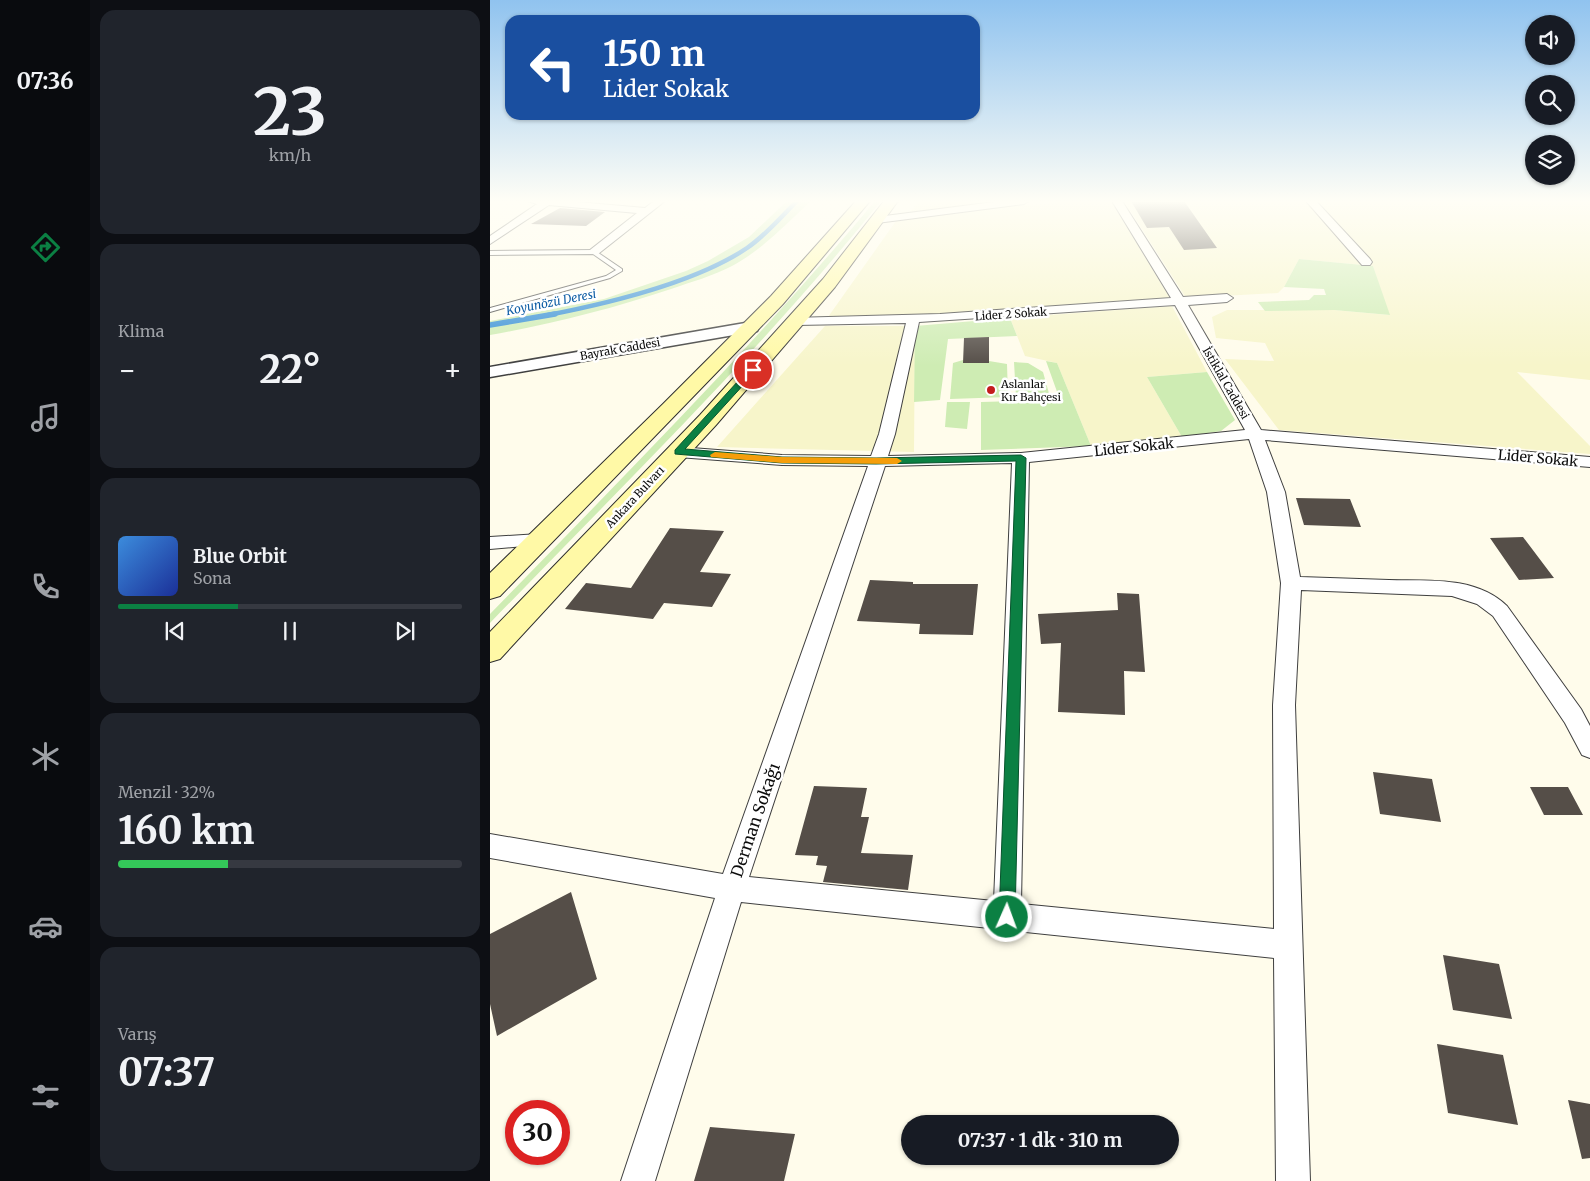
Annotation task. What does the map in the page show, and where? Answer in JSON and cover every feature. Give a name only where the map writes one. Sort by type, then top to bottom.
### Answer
[{"type":"main road","points":[[490,589],[751,327],[815,256]]},
{"type":"main road","name":"Ankara Bulvarı","points":[[490,650],[678,452],[796,321],[849,256]]},
{"type":"street","name":"İstiklal Caddesi","points":[[1151,256],[1180,302],[1255,434],[1276,492],[1291,583],[1284,705],[1288,945],[1298,1177]]},
{"type":"street","points":[[1361,256],[1366,262]]},
{"type":"street","name":"Lider 2 Sokak","points":[[796,321],[913,320],[1227,298]]},
{"type":"street","name":"Derman Sokağı","points":[[638,1181],[732,888],[876,461],[887,434],[913,320]]},
{"type":"street","name":"Bayrak Caddesi","points":[[490,372],[751,327]]},
{"type":"street","name":"Lider Sokak","points":[[678,452],[758,459],[876,461],[1021,458],[1255,434],[1590,462]]},
{"type":"street","points":[[1007,917],[1021,458]]},
{"type":"street","points":[[490,543],[539,540]]},
{"type":"street","points":[[1291,583],[1452,590],[1485,598],[1500,612],[1573,716],[1590,748]]},
{"type":"street","points":[[490,846],[732,888],[1288,945]]},
{"type":"lane","points":[[490,310],[608,277],[620,270],[600,256]]},
{"type":"shaded area","points":[[871,256],[1144,256],[1171,300],[898,317],[828,317]]},
{"type":"shaded area","points":[[1159,256],[1590,256],[1590,380],[1517,372],[1590,446],[1590,454],[1279,430],[1225,359],[1274,361],[1265,343],[1216,338],[1212,317],[1227,310],[1334,310],[1389,315],[1373,266],[1299,259],[1284,287],[1278,293],[1186,298]]},
{"type":"shaded area","points":[[1172,306],[1207,372],[1147,377],[1182,437],[1091,446],[1057,363],[1025,356],[1010,318]]},
{"type":"shaded area","points":[[825,326],[915,326],[914,452],[717,447]]},
{"type":"green space","points":[[716,256],[748,256],[725,270],[710,276],[626,303],[559,321],[490,335],[490,321],[604,299],[686,271]]},
{"type":"green space","points":[[828,256],[836,256],[740,364],[490,623],[490,614],[735,360]]},
{"type":"green space","points":[[1299,259],[1373,266],[1390,315],[1334,310],[1265,311],[1258,302],[1309,300],[1314,295],[1326,295],[1324,289],[1284,287]]},
{"type":"green space","points":[[1010,318],[1017,336],[948,339],[940,400],[914,402],[915,326]]},
{"type":"green space","points":[[963,360],[970,363],[989,361],[1007,364],[1008,397],[950,399],[953,363]]},
{"type":"green space","points":[[1046,361],[1057,363],[1091,446],[981,450],[981,402],[1060,400]]},
{"type":"green space","points":[[1014,362],[1028,363],[1043,372],[1050,397],[1016,397]]},
{"type":"green space","points":[[1207,372],[1235,420],[1221,431],[1182,437],[1147,377]]},
{"type":"green space","points":[[947,402],[970,402],[967,429],[945,427]]},
{"type":"building","points":[[989,337],[989,363],[963,363],[964,338]]},
{"type":"building","points":[[1296,498],[1350,499],[1361,527],[1304,525]]},
{"type":"building","points":[[670,528],[724,531],[700,572],[731,574],[712,607],[664,603],[653,619],[565,609],[586,583],[631,588]]},
{"type":"building","points":[[1523,537],[1554,578],[1519,580],[1490,538]]},
{"type":"building","points":[[870,580],[913,582],[913,584],[978,584],[973,635],[919,634],[920,624],[857,621]]},
{"type":"building","points":[[1117,593],[1139,594],[1145,672],[1124,671],[1125,715],[1058,712],[1061,643],[1041,644],[1038,614],[1118,610]]},
{"type":"building","points":[[1373,772],[1432,779],[1441,822],[1380,814]]},
{"type":"building","points":[[814,786],[867,788],[861,817],[869,817],[861,853],[913,855],[908,890],[823,882],[827,866],[816,865],[818,856],[795,855]]},
{"type":"building","points":[[1530,787],[1568,787],[1583,815],[1544,815]]},
{"type":"building","points":[[571,892],[597,979],[497,1036],[490,1004],[490,934]]},
{"type":"building","points":[[1443,955],[1499,964],[1512,1019],[1453,1010]]},
{"type":"building","points":[[1437,1044],[1503,1055],[1518,1125],[1448,1113]]},
{"type":"building","points":[[1568,1100],[1590,1104],[1590,1158],[1582,1159]]},
{"type":"building","points":[[710,1127],[795,1134],[784,1181],[694,1181]]},
{"type":"waterway","name":"Koyunözü Deresi","points":[[548,315],[651,290],[703,272],[733,256]]},
{"type":"waterway","name":"Koyunözü Deresi","points":[[490,325],[555,314]]},
{"type":"slow traffic","points":[[715,455],[782,460],[897,461]]},
{"type":"place","name":"Aslanlar Kır Bahçesi","points":[[991,390]]},
{"type":"route","points":[[753,370],[678,452],[782,460],[876,461],[1021,458],[1007,917]]}]
